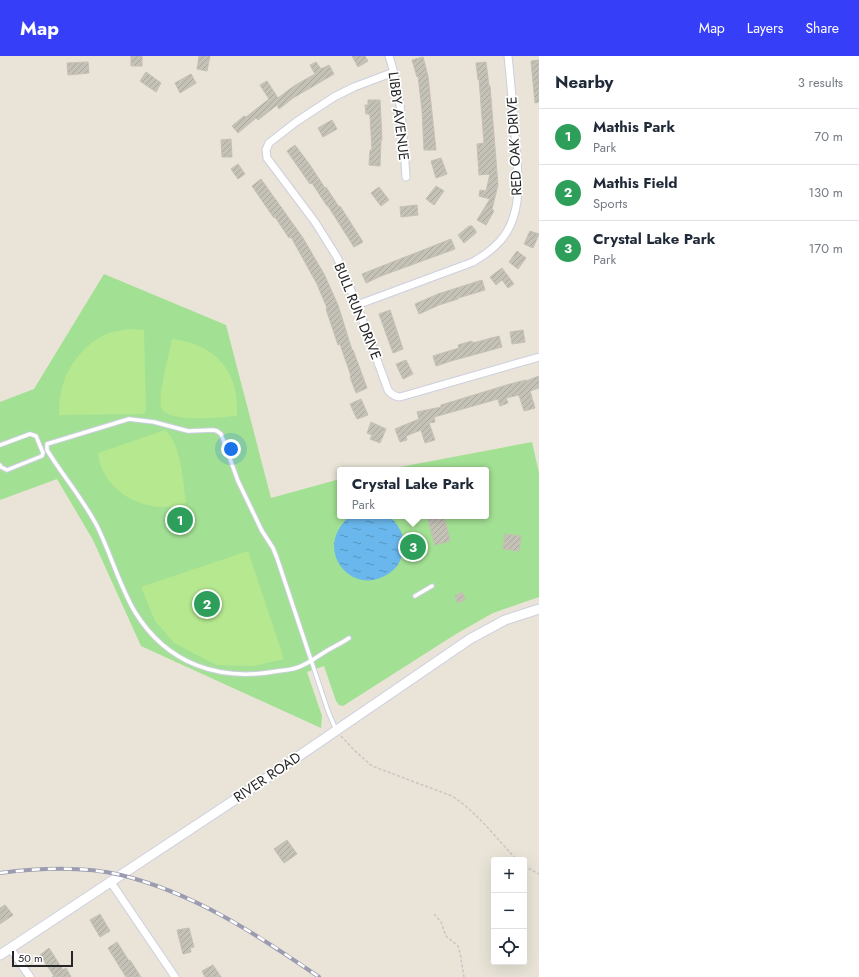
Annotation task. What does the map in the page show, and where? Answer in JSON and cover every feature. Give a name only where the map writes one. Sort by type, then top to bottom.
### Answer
[{"type":"street","name":"LIBBY AVENUE","points":[[389,56],[394,72],[402,114],[406,178]]},
{"type":"street","name":"RED OAK DRIVE","points":[[357,305],[473,262],[488,253],[504,237],[514,216],[518,195],[517,163],[508,56]]},
{"type":"street","name":"BULL RUN DRIVE","points":[[394,72],[354,86],[334,97],[271,140],[266,150],[267,158],[327,241],[347,280],[388,390],[391,394],[396,397],[400,397],[539,357]]},
{"type":"street","name":"RIVER ROAD","points":[[0,954],[239,797],[474,636],[505,620],[539,609]]},
{"type":"street","points":[[110,881],[175,977]]},
{"type":"street","points":[[10,948],[30,977]]},
{"type":"lane","points":[[0,465],[7,470],[42,456],[44,448],[47,444],[130,419],[154,422],[188,431],[213,430],[221,434],[238,481],[277,558],[328,711],[336,730]]},
{"type":"lane","points":[[0,445],[30,434],[36,436],[88,510],[96,524],[134,611],[145,627],[158,641],[189,662],[202,668],[227,674],[268,673],[297,668],[348,638]]},
{"type":"lane","points":[[415,596],[432,586]]},
{"type":"path","points":[[336,730],[354,750],[372,766],[452,796],[464,804],[514,857]]},
{"type":"path","points":[[527,868],[539,874]]},
{"type":"path","points":[[434,914],[442,922],[446,936],[458,946],[464,977]]},
{"type":"green space","points":[[104,274],[226,325],[271,498],[337,480],[337,519],[489,519],[489,467],[400,467],[532,442],[539,473],[539,597],[493,613],[456,634],[343,706],[339,705],[336,701],[324,666],[307,672],[322,716],[321,728],[141,646],[93,540],[57,479],[0,500],[0,402],[34,389]]},
{"type":"green space","points":[[131,329],[144,330],[146,411],[143,414],[59,415],[60,398],[64,381],[75,360],[85,348],[104,335]]},
{"type":"green space","points":[[172,339],[188,342],[201,347],[213,354],[222,363],[234,386],[237,400],[237,416],[183,418],[173,416],[165,412],[161,407],[160,401],[164,374]]},
{"type":"green space","points":[[165,430],[175,444],[178,453],[186,503],[172,507],[157,507],[143,504],[118,490],[108,480],[101,467],[98,453]]},
{"type":"green space","points":[[248,551],[284,659],[254,666],[216,665],[174,643],[155,621],[141,587]]},
{"type":"water","points":[[347,519],[392,519],[401,531],[402,535],[403,550],[399,563],[388,574],[374,580],[361,580],[350,575],[341,566],[335,555],[334,542],[339,529]]},
{"type":"building","points":[[131,56],[142,56],[142,66],[131,66]]},
{"type":"building","points":[[199,56],[210,56],[207,71],[197,69]]},
{"type":"building","points":[[352,56],[365,56],[368,61],[358,67]]},
{"type":"building","points":[[423,57],[428,76],[436,150],[424,150],[422,110],[418,76],[417,77],[412,60]]},
{"type":"building","points":[[539,60],[539,102],[535,103],[531,61]]},
{"type":"building","points":[[88,62],[89,73],[68,75],[67,63]]},
{"type":"building","points":[[316,62],[321,69],[329,65],[334,74],[293,98],[279,109],[277,105],[258,120],[256,118],[238,133],[232,126],[269,99],[260,85],[267,81],[278,98],[294,86],[315,74],[310,65]]},
{"type":"building","points":[[486,62],[490,86],[498,185],[492,209],[494,211],[486,225],[477,220],[490,199],[479,196],[480,190],[486,191],[490,174],[479,175],[477,144],[484,143],[479,79],[478,80],[476,63]]},
{"type":"building","points":[[146,72],[161,83],[156,92],[140,81]]},
{"type":"building","points":[[191,74],[196,83],[180,93],[175,83]]},
{"type":"building","points":[[368,100],[380,100],[382,140],[380,166],[369,165],[370,150],[372,150],[370,116],[369,114],[366,114],[365,105],[368,105]]},
{"type":"building","points":[[332,120],[337,129],[323,137],[318,128]]},
{"type":"building","points":[[231,139],[232,157],[222,157],[221,140]]},
{"type":"building","points":[[295,145],[339,207],[340,206],[363,242],[354,247],[312,183],[310,184],[287,151]]},
{"type":"building","points":[[441,158],[447,174],[436,178],[431,161]]},
{"type":"building","points":[[238,164],[245,174],[238,179],[231,169]]},
{"type":"building","points":[[261,179],[303,238],[324,274],[338,305],[352,350],[367,388],[356,393],[340,344],[338,345],[326,309],[327,308],[317,284],[291,237],[289,238],[252,186]]},
{"type":"building","points":[[436,186],[444,191],[434,205],[426,199]]},
{"type":"building","points":[[379,187],[389,200],[381,206],[371,193]]},
{"type":"building","points":[[417,205],[418,215],[401,217],[400,207]]},
{"type":"building","points":[[469,226],[472,226],[476,233],[464,243],[458,235]]},
{"type":"building","points":[[530,231],[539,234],[533,248],[524,244]]},
{"type":"building","points":[[451,239],[455,249],[366,283],[362,274]]},
{"type":"building","points":[[517,251],[526,258],[518,269],[509,262]]},
{"type":"building","points":[[502,268],[514,284],[508,288],[502,280],[496,285],[490,277]]},
{"type":"building","points":[[482,280],[485,290],[458,298],[419,314],[415,304],[438,294]]},
{"type":"building","points":[[390,310],[403,349],[393,353],[379,314]]},
{"type":"building","points":[[523,330],[525,342],[512,344],[510,332]]},
{"type":"building","points":[[499,336],[502,347],[436,366],[433,356],[459,348],[458,345],[472,341],[473,343]]},
{"type":"building","points":[[406,360],[413,374],[403,379],[396,364]]},
{"type":"building","points":[[539,376],[539,388],[530,391],[535,408],[524,411],[519,395],[506,398],[508,403],[500,406],[498,399],[434,417],[435,422],[429,423],[435,440],[425,443],[421,430],[406,436],[407,440],[400,442],[395,429],[419,419],[417,412],[441,407],[441,405]]},
{"type":"building","points":[[361,399],[368,415],[357,419],[350,404]]},
{"type":"building","points":[[371,422],[386,429],[380,443],[370,439],[372,435],[367,433]]},
{"type":"building","points":[[190,512],[190,520],[180,521],[179,513]]},
{"type":"building","points":[[428,519],[445,519],[450,541],[435,545]]},
{"type":"building","points":[[505,534],[521,536],[519,551],[503,549]]},
{"type":"building","points":[[462,592],[465,600],[458,603],[455,596]]},
{"type":"building","points":[[287,840],[297,854],[284,863],[274,849]]},
{"type":"building","points":[[5,905],[13,915],[0,924],[0,908]]},
{"type":"building","points":[[100,914],[110,931],[100,937],[90,920]]},
{"type":"building","points":[[189,928],[194,947],[190,948],[191,952],[183,954],[177,930]]},
{"type":"building","points":[[117,942],[141,977],[126,977],[108,948]]},
{"type":"building","points":[[49,948],[63,970],[66,968],[71,977],[52,977],[54,976],[40,955]]},
{"type":"building","points":[[213,965],[221,977],[205,977],[202,971]]},
{"type":"railway","points":[[0,873],[45,869],[92,870],[121,875],[148,883],[200,904],[224,917],[273,946],[319,977]]},
{"type":"place","name":"Mathis Park","points":[[180,520]]},
{"type":"place","name":"Crystal Lake Park","points":[[413,547]]},
{"type":"place","name":"Mathis Field","points":[[207,604]]}]
